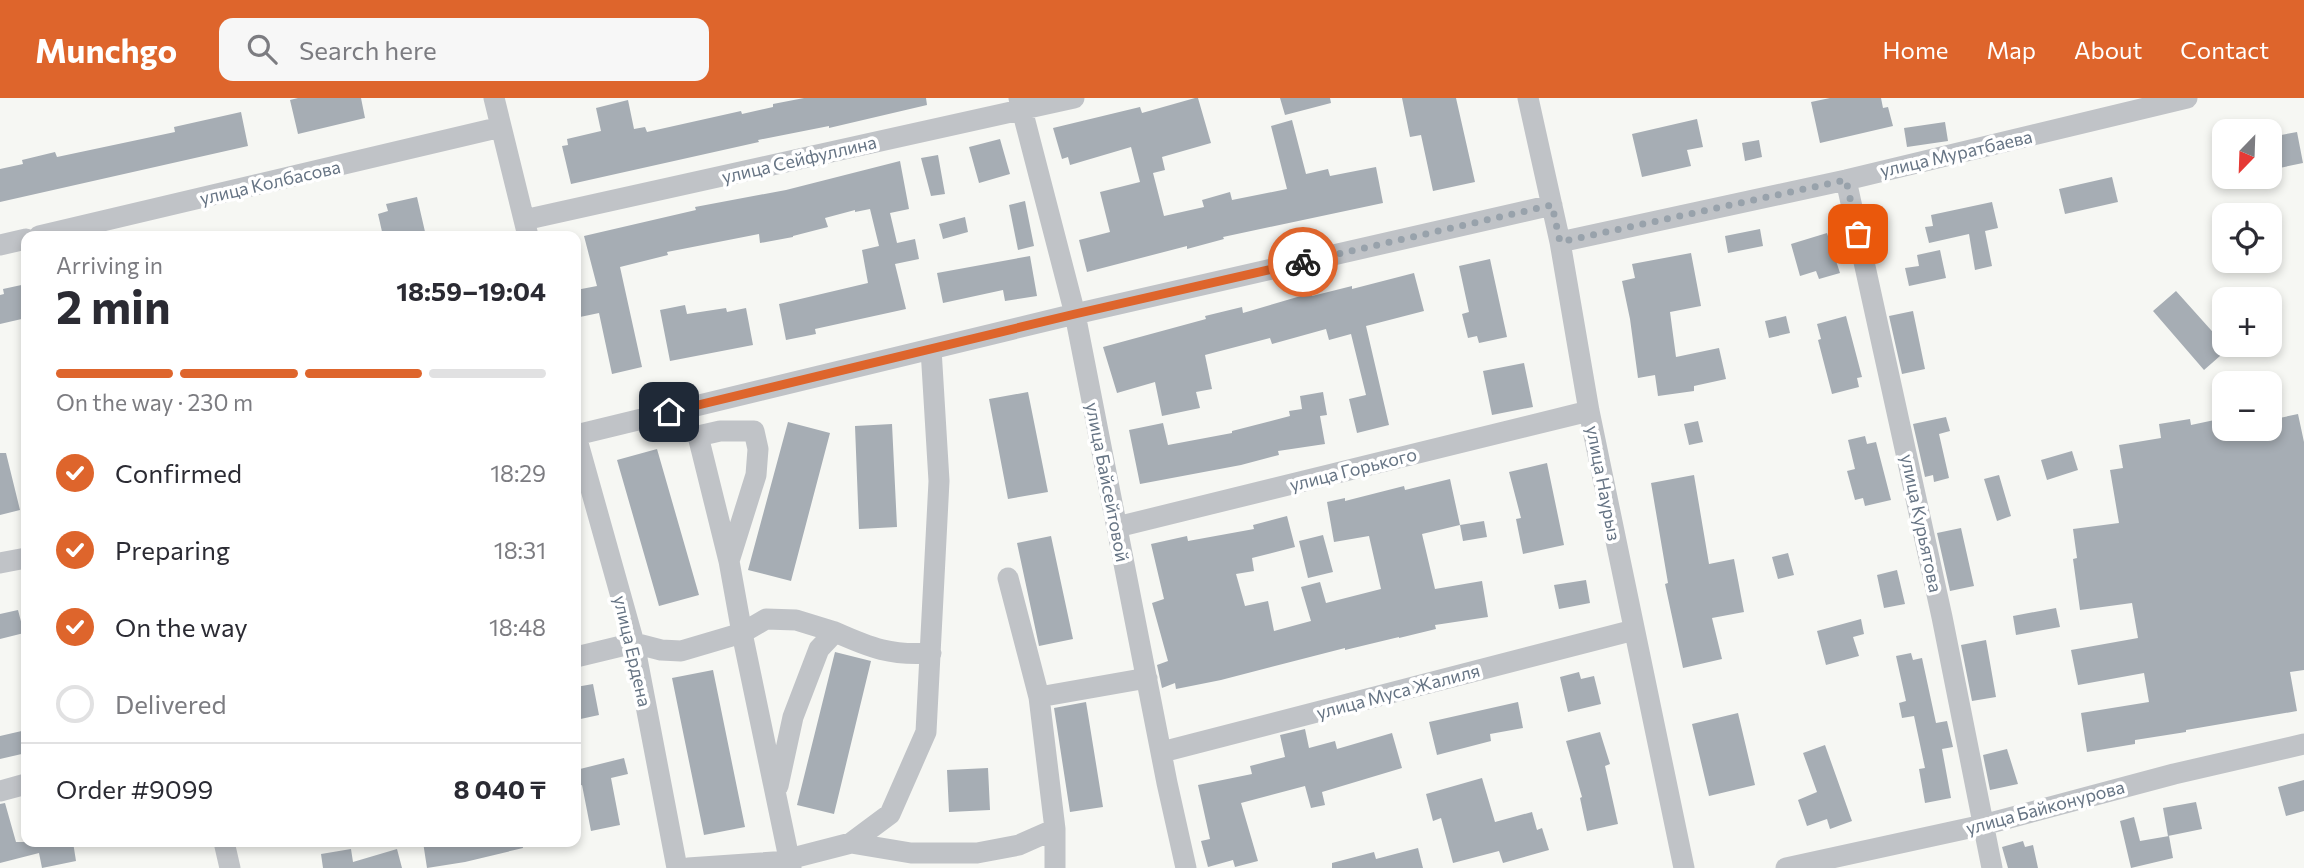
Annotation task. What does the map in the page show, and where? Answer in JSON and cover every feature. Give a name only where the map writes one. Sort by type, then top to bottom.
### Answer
[{"type":"street","points":[[494,98],[526,228]]},
{"type":"street","name":"улица Сейфуллина","points":[[526,228],[1020,104],[1074,98]]},
{"type":"street","name":"улица Наурыз","points":[[1528,98],[1560,242],[1589,411],[1684,868]]},
{"type":"street","name":"улица Муратбаева","points":[[1560,242],[1846,180],[2187,98]]},
{"type":"street","name":"улица Байсейтовой","points":[[1020,104],[1075,314],[1186,868]]},
{"type":"street","name":"улица Колбасова","points":[[59,231],[501,127]]},
{"type":"street","name":"улица Курьятова","points":[[1846,180],[1942,617],[1992,868]]},
{"type":"street","points":[[581,435],[1075,314],[1552,205]]},
{"type":"street","points":[[0,245],[21,240]]},
{"type":"street","points":[[688,868],[790,862],[850,843],[890,814],[905,783],[926,733],[939,481],[930,349]]},
{"type":"street","name":"улица Горького","points":[[1117,527],[1589,411]]},
{"type":"street","points":[[729,561],[756,475],[758,449],[754,431],[720,431],[698,436],[729,561],[790,862]]},
{"type":"street","name":"улица Ердена","points":[[581,454],[634,643],[677,868]]},
{"type":"street","points":[[0,563],[21,559]]},
{"type":"street","points":[[1008,578],[1039,697],[1055,829],[1055,868]]},
{"type":"street","points":[[581,656],[634,643],[661,650],[681,651],[742,633],[766,619],[796,620],[835,632],[874,649],[906,655],[930,653]]},
{"type":"street","name":"улица Муса Жалиля","points":[[1161,752],[1634,630]]},
{"type":"street","points":[[776,794],[793,717],[819,649],[835,632]]},
{"type":"street","points":[[1039,697],[1147,678]]},
{"type":"street","name":"улица Байконурова","points":[[1786,868],[1983,825],[2174,774],[2304,744]]},
{"type":"street","points":[[0,791],[21,785]]},
{"type":"street","points":[[850,843],[911,853],[977,853],[1019,845],[1055,829]]},
{"type":"street","points":[[225,847],[230,868]]},
{"type":"building","points":[[361,98],[365,118],[298,134],[290,100]]},
{"type":"building","points":[[804,98],[926,98],[927,105],[829,128],[758,140],[759,142],[571,184],[562,146],[568,145],[567,139],[601,131],[596,108],[628,100],[634,129],[645,127],[647,132],[741,111],[742,114]]},
{"type":"building","points":[[1198,98],[1211,143],[1162,157],[1165,170],[1153,173],[1164,216],[1204,207],[1202,200],[1230,192],[1232,200],[1287,189],[1271,126],[1292,120],[1306,174],[1328,169],[1330,176],[1376,167],[1383,203],[1223,237],[1224,239],[1187,249],[1187,246],[1087,272],[1079,240],[1110,232],[1100,192],[1140,182],[1131,147],[1070,165],[1068,157],[1062,159],[1053,128],[1140,107],[1142,113]]},
{"type":"building","points":[[1280,98],[1330,98],[1331,103],[1285,115]]},
{"type":"building","points":[[1402,98],[1456,98],[1475,182],[1433,191],[1421,135],[1410,137]]},
{"type":"building","points":[[1830,98],[1881,98],[1883,108],[1888,107],[1893,126],[1820,143],[1811,102]]},
{"type":"building","points":[[241,112],[248,146],[0,202],[0,169],[23,164],[22,160],[55,152],[57,157],[175,132],[174,127]]},
{"type":"building","points":[[1697,119],[1703,147],[1687,150],[1691,166],[1642,177],[1632,134]]},
{"type":"building","points":[[1945,122],[1948,141],[1907,147],[1904,128]]},
{"type":"building","points":[[2297,132],[2303,163],[2282,167],[2282,135]]},
{"type":"building","points":[[1000,139],[1010,174],[979,183],[969,147]]},
{"type":"building","points":[[1759,140],[1762,157],[1745,161],[1742,143]]},
{"type":"building","points":[[938,155],[945,194],[931,196],[921,158]]},
{"type":"building","points":[[900,161],[909,209],[890,213],[897,243],[915,239],[919,259],[895,264],[906,309],[815,329],[816,334],[786,340],[779,304],[868,283],[862,250],[879,246],[870,209],[855,210],[825,218],[828,227],[793,237],[760,243],[759,234],[667,252],[668,255],[620,267],[642,367],[612,374],[599,313],[581,317],[581,289],[597,286],[584,236],[696,210],[695,207],[786,190]]},
{"type":"building","points":[[2112,177],[2118,202],[2065,214],[2059,189]]},
{"type":"building","points":[[417,197],[425,231],[382,231],[378,214],[388,211],[386,204]]},
{"type":"building","points":[[1025,201],[1034,246],[1018,250],[1009,205]]},
{"type":"building","points":[[1992,202],[1998,228],[1985,231],[1992,266],[1975,270],[1969,234],[1929,243],[1925,227],[1933,226],[1931,215]]},
{"type":"building","points":[[965,217],[968,232],[943,239],[939,224]]},
{"type":"building","points":[[1760,229],[1763,246],[1728,253],[1725,236]]},
{"type":"building","points":[[1827,233],[1840,273],[1819,279],[1816,271],[1800,276],[1791,244]]},
{"type":"building","points":[[1940,250],[1946,278],[1909,286],[1905,268],[1919,266],[1917,255]]},
{"type":"building","points":[[1691,253],[1701,306],[1670,312],[1676,357],[1719,348],[1726,379],[1694,386],[1694,391],[1658,396],[1655,375],[1638,378],[1622,281],[1635,278],[1632,264]]},
{"type":"building","points":[[1030,256],[1037,296],[1005,301],[1003,290],[943,303],[937,273]]},
{"type":"building","points":[[1490,259],[1507,337],[1479,343],[1477,336],[1468,338],[1462,314],[1469,312],[1459,266]]},
{"type":"building","points":[[1414,273],[1424,311],[1366,326],[1389,425],[1357,433],[1349,399],[1366,395],[1351,334],[1329,340],[1326,329],[1272,344],[1270,338],[1205,355],[1212,389],[1196,392],[1200,408],[1162,416],[1155,382],[1117,393],[1103,347],[1242,307],[1243,313],[1311,293],[1312,296],[1352,286],[1352,289]]},
{"type":"building","points":[[21,285],[21,319],[0,324],[0,295],[4,294],[3,289]]},
{"type":"building","points":[[2176,291],[2212,331],[2212,357],[2219,357],[2204,370],[2153,311]]},
{"type":"building","points":[[685,305],[687,314],[746,308],[753,345],[670,361],[660,310]]},
{"type":"building","points":[[1913,311],[1925,369],[1902,374],[1889,316]]},
{"type":"building","points":[[1786,316],[1790,333],[1769,338],[1765,321]]},
{"type":"building","points":[[1846,316],[1862,377],[1857,378],[1859,387],[1832,394],[1818,340],[1821,339],[1817,324]]},
{"type":"building","points":[[1524,363],[1533,407],[1492,415],[1483,371]]},
{"type":"building","points":[[1028,392],[1048,492],[1008,499],[989,399]]},
{"type":"building","points":[[1323,392],[1327,415],[1320,416],[1325,444],[1278,451],[1279,455],[1241,465],[1140,484],[1129,430],[1163,423],[1168,445],[1232,433],[1290,416],[1289,411],[1302,409],[1300,396]]},
{"type":"building","points":[[2298,414],[2304,442],[2304,670],[2290,672],[2297,711],[2186,730],[2135,740],[2135,744],[2087,752],[2081,713],[2149,702],[2144,673],[2078,685],[2071,650],[2138,638],[2132,603],[2080,610],[2073,559],[2077,558],[2073,529],[2119,523],[2110,470],[2123,468],[2119,445],[2161,438],[2159,424],[2190,419],[2191,425],[2212,421],[2212,441],[2282,441],[2282,417]]},
{"type":"building","points":[[1946,417],[1950,431],[1939,434],[1949,478],[1934,482],[1933,475],[1925,477],[1913,424]]},
{"type":"building","points":[[1698,421],[1703,442],[1689,445],[1684,424]]},
{"type":"building","points":[[788,422],[830,433],[791,581],[748,570]]},
{"type":"building","points":[[892,424],[897,527],[859,529],[855,426]]},
{"type":"building","points":[[1865,436],[1867,444],[1876,442],[1891,500],[1865,506],[1863,498],[1855,500],[1847,471],[1855,469],[1848,440]]},
{"type":"building","points":[[657,449],[699,595],[659,606],[617,460]]},
{"type":"building","points":[[2072,451],[2078,470],[2047,480],[2041,460]]},
{"type":"building","points":[[0,453],[6,453],[20,510],[0,515]]},
{"type":"building","points":[[1547,463],[1564,545],[1523,554],[1516,519],[1521,518],[1509,472]]},
{"type":"building","points":[[1694,475],[1709,564],[1734,559],[1744,612],[1712,618],[1722,659],[1683,668],[1665,584],[1668,583],[1651,483]]},
{"type":"building","points":[[1999,475],[2011,516],[1997,521],[1984,479]]},
{"type":"building","points":[[1450,479],[1460,525],[1422,534],[1435,589],[1482,581],[1488,617],[1435,625],[1436,629],[1345,648],[1221,680],[1176,689],[1175,683],[1162,688],[1157,665],[1168,661],[1152,603],[1164,599],[1151,544],[1187,536],[1188,541],[1254,529],[1253,525],[1287,516],[1295,547],[1252,558],[1254,571],[1236,574],[1245,606],[1268,601],[1274,631],[1311,621],[1301,587],[1320,582],[1326,603],[1381,589],[1369,536],[1334,542],[1327,502],[1345,498],[1345,501],[1404,486],[1405,490]]},
{"type":"building","points":[[1484,521],[1487,537],[1463,541],[1460,525]]},
{"type":"building","points":[[1961,528],[1974,586],[1950,591],[1937,533]]},
{"type":"building","points":[[1323,535],[1333,572],[1308,578],[1299,541]]},
{"type":"building","points":[[1051,536],[1073,639],[1039,646],[1017,543]]},
{"type":"building","points":[[1788,553],[1794,575],[1778,579],[1772,557]]},
{"type":"building","points":[[1897,570],[1905,604],[1884,608],[1877,575]]},
{"type":"building","points":[[1586,580],[1590,603],[1559,609],[1554,585]]},
{"type":"building","points":[[2056,608],[2060,627],[2016,635],[2013,616]]},
{"type":"building","points":[[18,610],[21,634],[0,639],[0,614]]},
{"type":"building","points":[[1861,619],[1864,634],[1853,637],[1859,656],[1826,665],[1817,631]]},
{"type":"building","points":[[1986,640],[1996,697],[1972,701],[1961,645]]},
{"type":"building","points":[[835,652],[871,661],[834,814],[797,805]]},
{"type":"building","points":[[1911,653],[1913,660],[1922,658],[1936,723],[1947,721],[1953,747],[1942,749],[1951,798],[1925,803],[1919,769],[1925,768],[1914,716],[1902,718],[1899,703],[1906,701],[1896,656]]},
{"type":"building","points":[[713,670],[745,827],[704,835],[672,678]]},
{"type":"building","points":[[1579,672],[1581,679],[1594,676],[1601,704],[1568,712],[1560,677]]},
{"type":"building","points":[[593,684],[599,715],[581,719],[581,686]]},
{"type":"building","points":[[1086,702],[1103,807],[1070,812],[1054,708]]},
{"type":"building","points":[[1518,702],[1523,728],[1490,734],[1491,741],[1437,755],[1429,722]]},
{"type":"building","points":[[1738,713],[1755,785],[1709,796],[1692,724]]},
{"type":"building","points":[[1305,729],[1309,748],[1335,741],[1337,749],[1392,733],[1402,768],[1322,792],[1325,805],[1311,808],[1305,786],[1241,803],[1258,861],[1235,867],[1233,860],[1208,867],[1201,841],[1210,839],[1198,785],[1252,774],[1250,766],[1285,757],[1280,735]]},
{"type":"building","points":[[21,731],[21,754],[0,759],[0,736]]},
{"type":"building","points":[[1600,732],[1610,764],[1605,766],[1618,824],[1587,831],[1580,798],[1582,797],[1566,741]]},
{"type":"building","points":[[1825,745],[1852,821],[1830,829],[1827,819],[1807,826],[1798,800],[1817,792],[1803,753]]},
{"type":"building","points":[[2007,749],[2018,784],[1990,790],[1983,755]]},
{"type":"building","points":[[624,758],[628,774],[611,778],[620,825],[591,831],[581,785],[581,769]]},
{"type":"building","points":[[988,768],[990,810],[949,812],[947,770]]},
{"type":"building","points":[[1482,778],[1495,822],[1532,812],[1537,830],[1542,828],[1549,850],[1503,863],[1499,851],[1453,863],[1441,818],[1433,821],[1426,794]]},
{"type":"building","points":[[2304,780],[2304,811],[2286,816],[2278,787]]},
{"type":"building","points":[[2196,802],[2202,829],[2168,836],[2163,808]]},
{"type":"building","points":[[5,803],[16,842],[21,842],[21,847],[74,847],[76,861],[42,868],[39,853],[0,863],[0,804]]},
{"type":"building","points":[[2134,817],[2140,841],[2169,836],[2173,858],[2131,868],[2120,821]]},
{"type":"building","points":[[2023,841],[2025,847],[2033,845],[2038,868],[2008,868],[2002,847]]},
{"type":"building","points":[[424,847],[523,847],[465,862],[427,868]]},
{"type":"building","points":[[1418,848],[1423,868],[1332,868],[1332,863],[1374,852],[1376,859]]},
{"type":"building","points":[[351,849],[353,862],[397,849],[402,868],[323,868],[321,854]]},
{"type":"way so far","points":[[1303,262],[1552,205],[1560,242],[1846,180],[1858,234]]},
{"type":"route","points":[[669,412],[1303,262]]}]
